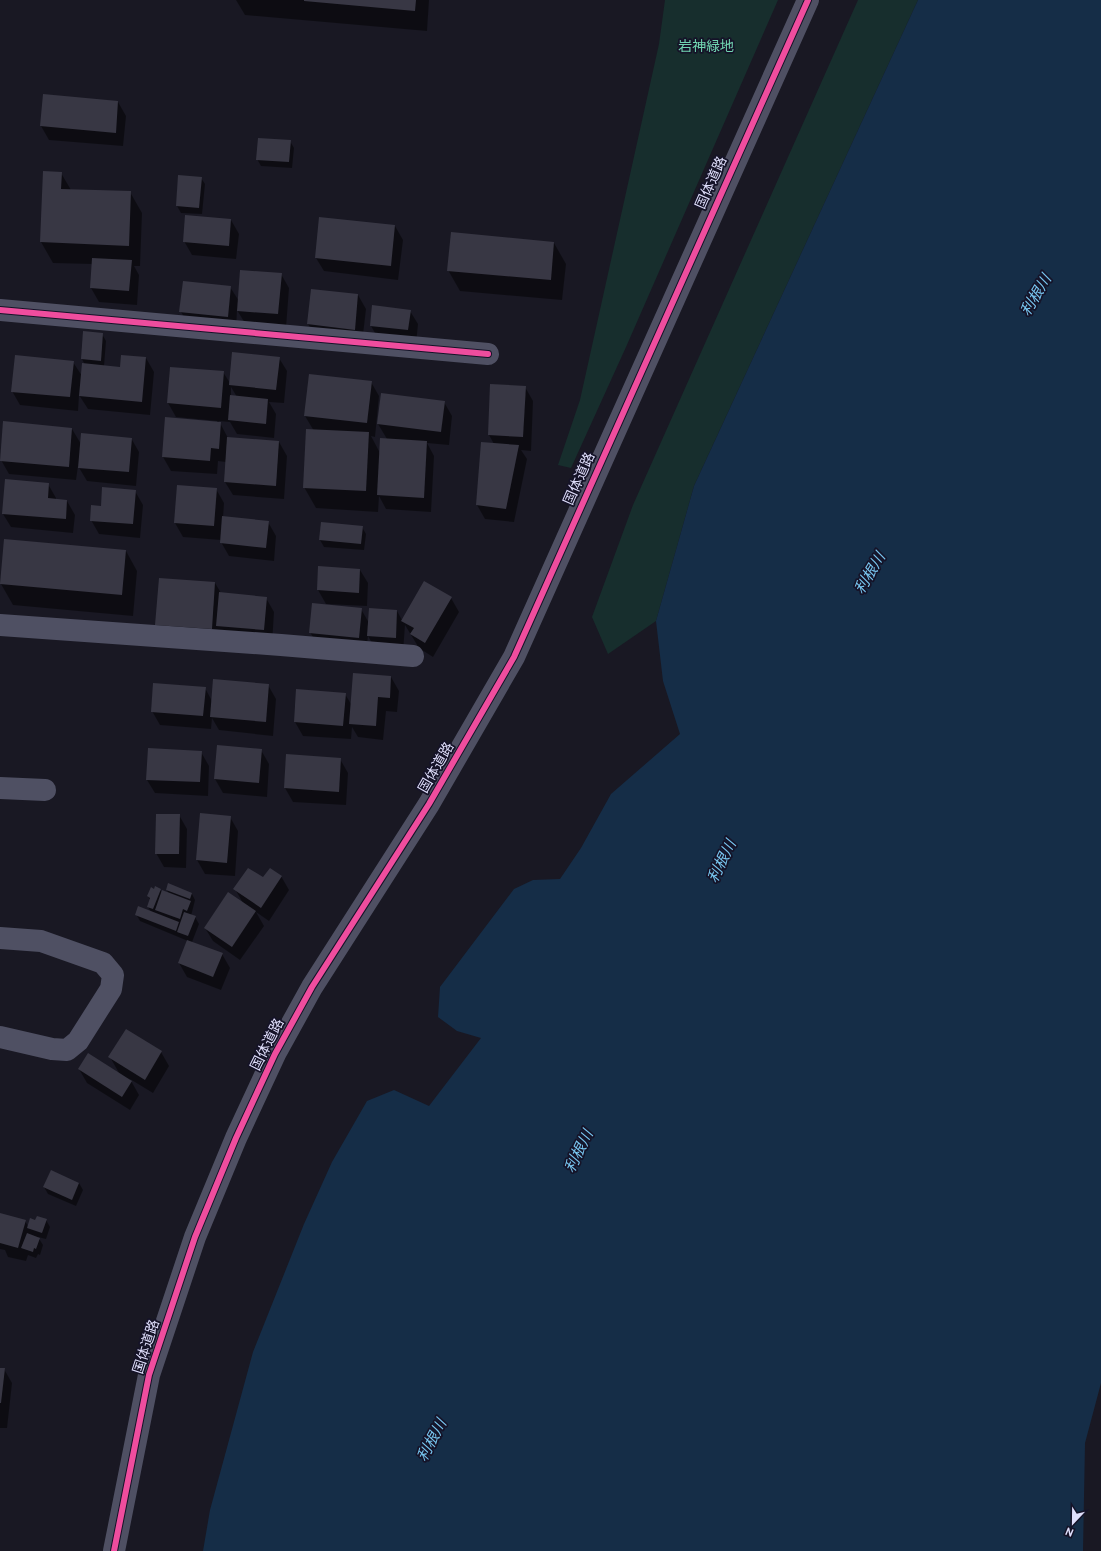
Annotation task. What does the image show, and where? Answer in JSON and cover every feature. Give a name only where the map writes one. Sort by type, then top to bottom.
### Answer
[{"type":"street","name":"国体道路","points":[[114,1551],[149,1375],[195,1237],[236,1138],[275,1054],[312,987],[429,804],[514,657],[808,0]]},
{"type":"street","points":[[0,310],[488,354]]},
{"type":"street","points":[[0,625],[273,644],[413,656]]},
{"type":"street","points":[[0,788],[45,790]]},
{"type":"street","points":[[0,938],[41,940],[103,963],[113,975],[111,989],[78,1041],[67,1050],[52,1049],[0,1037]]},
{"type":"green space","name":"岩神緑地","points":[[665,0],[778,0],[626,347],[571,468],[558,465],[580,400],[659,44]]},
{"type":"green space","points":[[858,0],[918,0],[694,486],[656,621],[608,654],[592,617],[633,505]]},
{"type":"water","name":"利根川","points":[[918,0],[1101,0],[1101,1383],[1085,1443],[1083,1551],[203,1551],[210,1510],[253,1352],[304,1224],[332,1162],[367,1101],[394,1090],[429,1106],[481,1038],[457,1031],[438,1017],[440,987],[514,889],[533,880],[560,879],[581,848],[611,794],[680,734],[663,681],[656,621],[694,486]]},
{"type":"building","points":[[304,0],[416,0],[415,11]]},
{"type":"building","points":[[43,94],[118,101],[116,133],[40,126]]},
{"type":"building","points":[[258,138],[291,140],[289,162],[256,160]]},
{"type":"building","points":[[43,171],[62,172],[61,189],[131,191],[129,246],[40,242]]},
{"type":"building","points":[[178,175],[202,177],[199,208],[176,206]]},
{"type":"building","points":[[185,215],[231,219],[229,246],[183,242]]},
{"type":"building","points":[[319,217],[395,225],[391,266],[315,258]]},
{"type":"building","points":[[451,232],[554,242],[551,280],[447,271]]},
{"type":"building","points":[[92,258],[132,260],[129,291],[90,288]]},
{"type":"building","points":[[240,270],[282,273],[278,314],[237,311]]},
{"type":"building","points":[[183,281],[231,286],[228,317],[179,312]]},
{"type":"building","points":[[311,289],[358,294],[355,330],[307,324]]},
{"type":"building","points":[[372,305],[411,310],[408,330],[370,326]]},
{"type":"building","points":[[83,331],[103,333],[101,361],[81,359]]},
{"type":"building","points":[[232,352],[280,357],[276,390],[229,385]]},
{"type":"building","points":[[15,355],[74,361],[70,397],[11,392]]},
{"type":"building","points":[[121,355],[146,357],[142,402],[79,396],[82,363],[120,367]]},
{"type":"building","points":[[170,367],[224,371],[221,408],[167,403]]},
{"type":"building","points":[[309,374],[372,381],[367,423],[304,416]]},
{"type":"building","points":[[490,384],[526,386],[523,437],[488,435]]},
{"type":"building","points":[[381,393],[445,401],[441,432],[377,424]]},
{"type":"building","points":[[230,395],[268,399],[266,424],[228,420]]},
{"type":"building","points":[[165,417],[221,422],[219,449],[211,448],[210,461],[162,457]]},
{"type":"building","points":[[3,421],[72,428],[69,467],[0,461]]},
{"type":"building","points":[[306,429],[369,432],[366,491],[303,488]]},
{"type":"building","points":[[81,433],[132,438],[129,472],[78,468]]},
{"type":"building","points":[[227,437],[279,441],[276,486],[224,482]]},
{"type":"building","points":[[380,438],[427,441],[424,498],[377,495]]},
{"type":"building","points":[[481,442],[519,445],[506,509],[476,505]]},
{"type":"building","points":[[5,479],[49,483],[48,498],[67,500],[66,519],[2,514]]},
{"type":"building","points":[[177,485],[217,488],[214,526],[174,523]]},
{"type":"building","points":[[102,487],[136,490],[133,524],[90,521],[91,505],[101,506]]},
{"type":"building","points":[[222,516],[269,521],[266,548],[220,543]]},
{"type":"building","points":[[321,522],[363,526],[361,544],[319,540]]},
{"type":"building","points":[[4,539],[126,550],[122,595],[0,584]]},
{"type":"building","points":[[318,566],[360,569],[359,593],[317,590]]},
{"type":"building","points":[[159,578],[215,582],[212,629],[155,625]]},
{"type":"building","points":[[424,581],[452,597],[425,643],[410,634],[414,628],[401,621]]},
{"type":"building","points":[[219,592],[267,597],[264,630],[216,626]]},
{"type":"building","points":[[312,603],[362,608],[359,638],[309,633]]},
{"type":"building","points":[[369,608],[397,610],[396,638],[367,636]]},
{"type":"building","points":[[353,673],[391,676],[390,698],[378,697],[376,726],[349,724]]},
{"type":"building","points":[[213,679],[269,684],[266,722],[210,717]]},
{"type":"building","points":[[153,683],[206,687],[203,716],[151,712]]},
{"type":"building","points":[[296,689],[346,693],[343,726],[294,722]]},
{"type":"building","points":[[217,745],[262,749],[259,783],[214,779]]},
{"type":"building","points":[[148,748],[202,751],[200,782],[146,780]]},
{"type":"building","points":[[286,754],[341,758],[339,792],[284,788]]},
{"type":"building","points":[[200,813],[231,816],[227,863],[196,860]]},
{"type":"building","points":[[156,814],[180,814],[179,854],[155,854]]},
{"type":"building","points":[[248,868],[263,877],[270,868],[282,876],[261,908],[233,889]]},
{"type":"building","points":[[168,883],[192,893],[190,899],[166,890]]},
{"type":"building","points":[[155,886],[161,889],[153,909],[147,907],[150,898],[147,896],[151,887],[154,889]]},
{"type":"building","points":[[162,890],[191,901],[187,911],[183,909],[180,919],[155,910]]},
{"type":"building","points":[[228,892],[256,911],[232,947],[204,928]]},
{"type":"building","points":[[138,906],[179,922],[176,931],[135,915]]},
{"type":"building","points":[[184,912],[196,916],[188,936],[177,932]]},
{"type":"building","points":[[187,940],[223,953],[213,977],[178,963]]},
{"type":"building","points":[[126,1029],[162,1051],[145,1080],[108,1057]]},
{"type":"building","points":[[88,1053],[132,1081],[122,1097],[78,1069]]},
{"type":"building","points":[[51,1170],[79,1183],[72,1200],[43,1187]]},
{"type":"building","points":[[0,1213],[26,1220],[18,1248],[0,1243]]},
{"type":"building","points":[[37,1216],[47,1219],[42,1233],[27,1228],[30,1218],[35,1220]]},
{"type":"building","points":[[27,1233],[40,1238],[36,1249],[34,1248],[33,1252],[21,1248]]},
{"type":"building","points":[[0,1368],[5,1368],[1,1403],[0,1403]]},
{"type":"cycle path","points":[[114,1551],[149,1375],[195,1237],[236,1138],[275,1054],[312,987],[429,804],[514,657],[808,0]]},
{"type":"cycle path","points":[[0,310],[488,354]]}]
